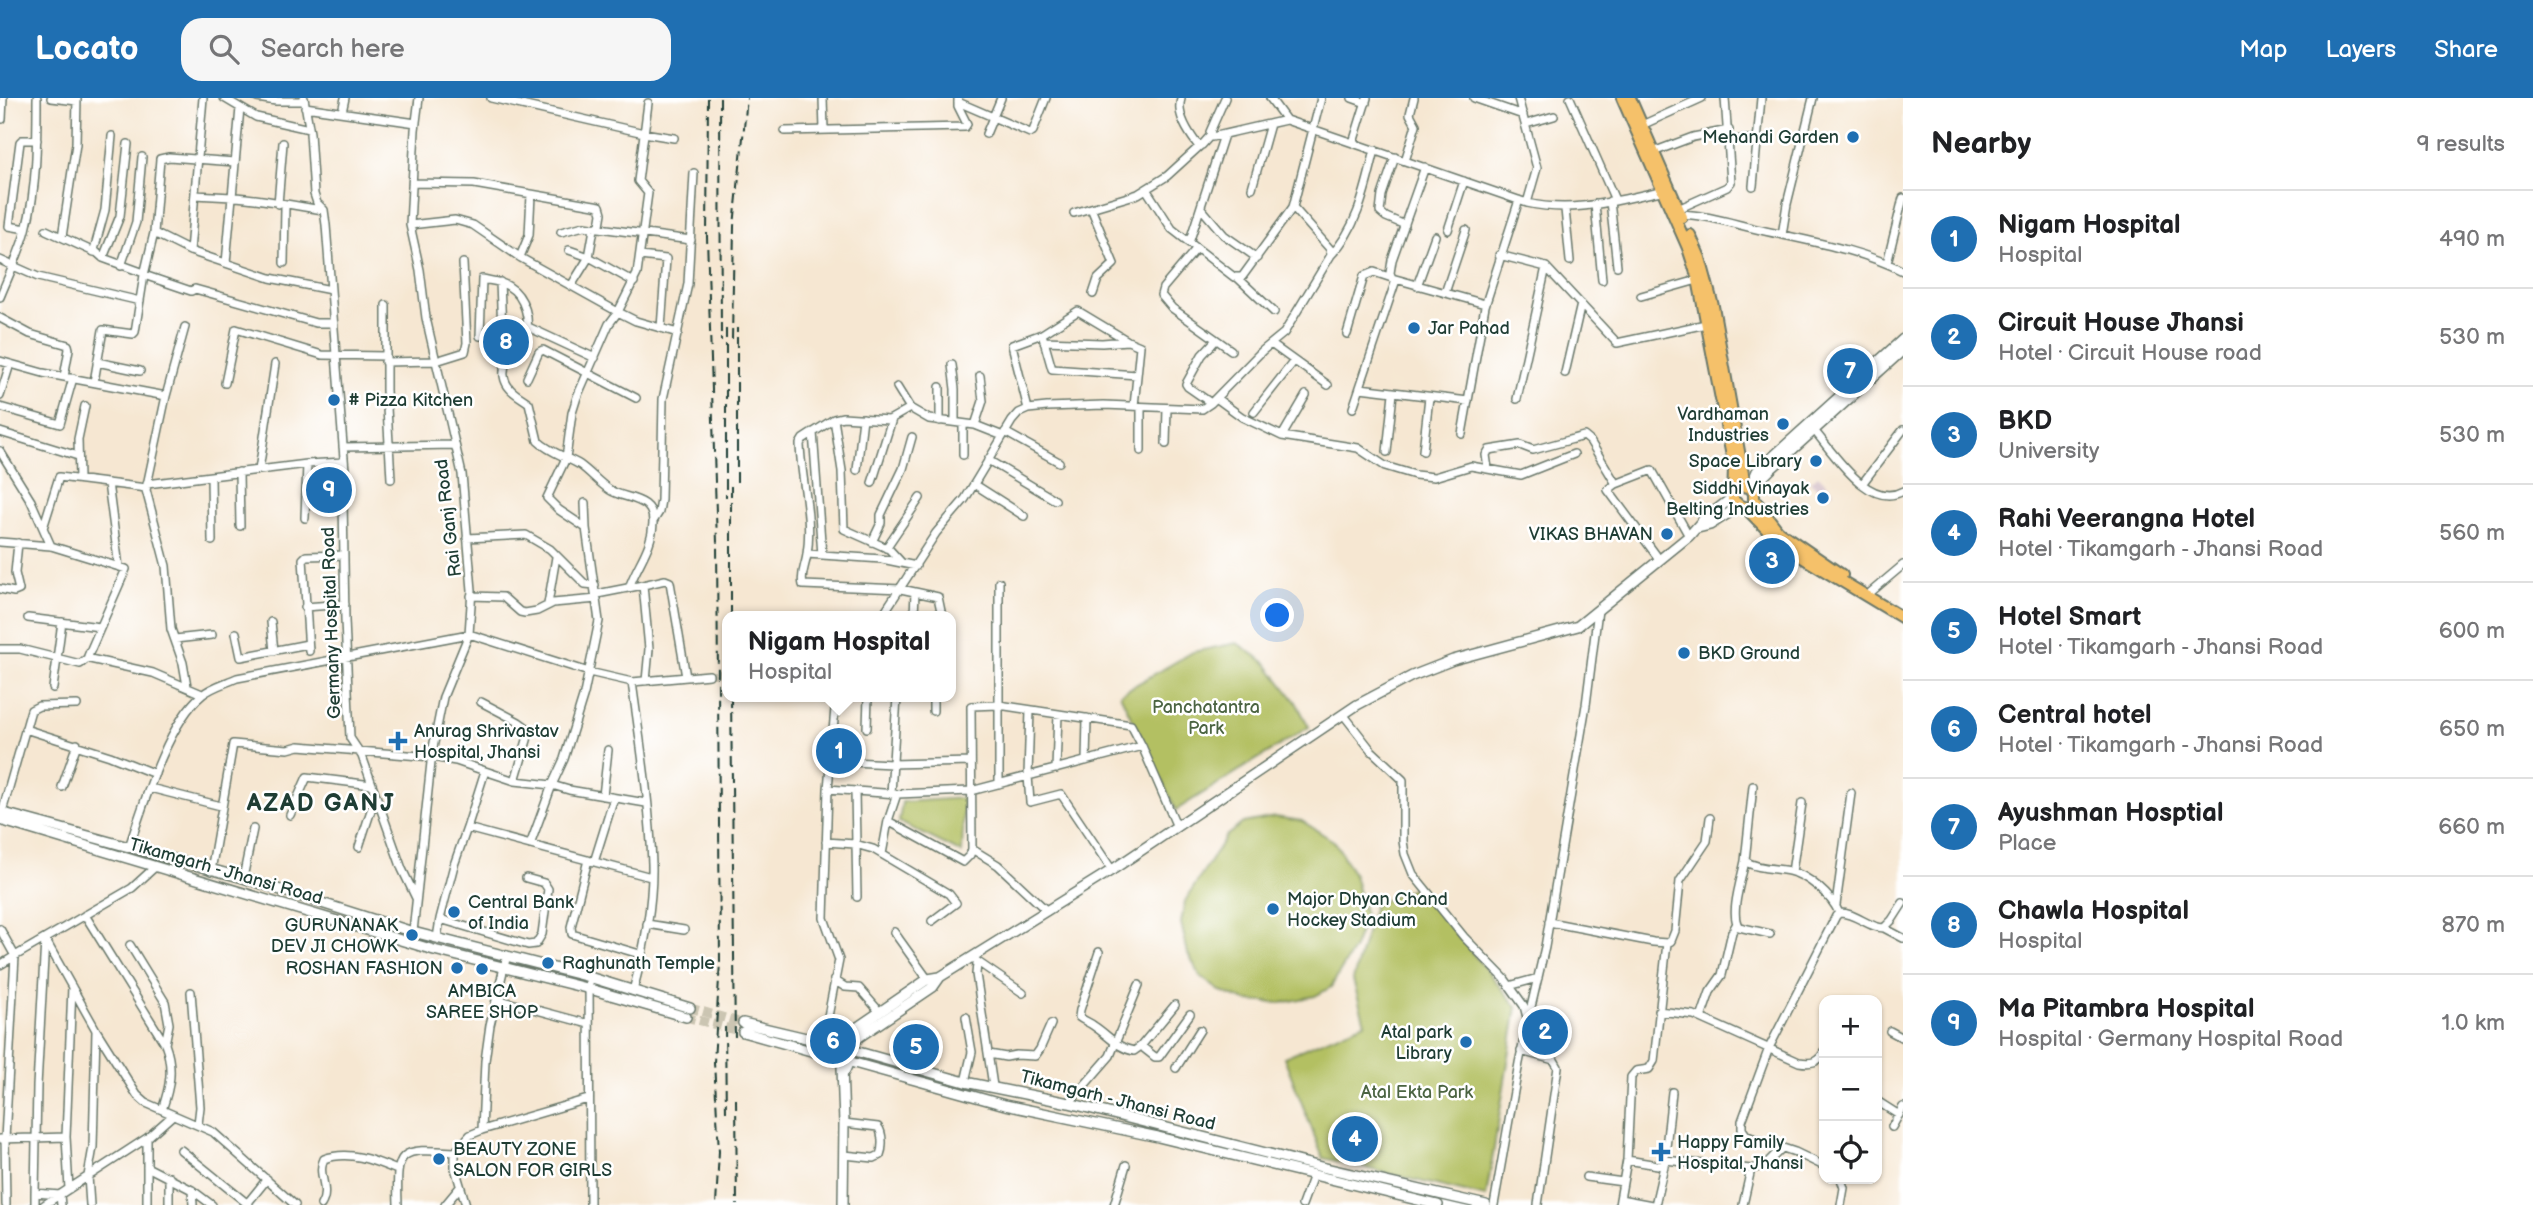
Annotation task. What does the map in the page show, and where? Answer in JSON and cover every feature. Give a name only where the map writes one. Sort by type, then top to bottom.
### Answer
[{"type":"main road","points":[[1622,98],[1665,190],[1713,306],[1744,495],[1785,537],[1903,611]]},
{"type":"main road","points":[[1630,98],[1653,152],[1665,190],[1679,211],[1700,258],[1706,324],[1730,442],[1744,495],[1782,545],[1903,618]]},
{"type":"street","points":[[2,119],[3,98]]},
{"type":"street","points":[[0,297],[26,229],[37,139],[37,98]]},
{"type":"street","points":[[51,98],[77,100],[75,153],[62,237]]},
{"type":"street","points":[[190,251],[203,98]]},
{"type":"street","points":[[224,98],[264,120],[309,129]]},
{"type":"street","points":[[257,98],[304,102],[342,112],[416,123]]},
{"type":"street","points":[[342,112],[345,98]]},
{"type":"street","name":"Rai Ganj Road","points":[[413,932],[432,757],[443,697],[469,634],[471,596],[462,474],[436,361],[410,225],[419,98]]},
{"type":"street","points":[[491,98],[674,138]]},
{"type":"street","points":[[823,98],[824,130]]},
{"type":"street","points":[[986,134],[1001,98]]},
{"type":"street","points":[[958,100],[1030,133],[1046,98]]},
{"type":"street","points":[[1074,213],[1146,189],[1174,170],[1210,136],[1225,98]]},
{"type":"street","points":[[1270,98],[1286,120]]},
{"type":"street","points":[[1238,278],[1244,276],[1293,207],[1321,98]]},
{"type":"street","points":[[1352,98],[1366,100],[1353,143]]},
{"type":"street","points":[[1405,161],[1416,125],[1409,114],[1414,98]]},
{"type":"street","points":[[1474,98],[1523,114]]},
{"type":"street","points":[[1518,98],[1537,168],[1527,203]]},
{"type":"street","points":[[1570,98],[1613,200],[1617,266]]},
{"type":"street","points":[[1642,125],[1702,98]]},
{"type":"street","points":[[1679,211],[1730,185],[1725,98]]},
{"type":"street","points":[[1753,186],[1760,98]]},
{"type":"street","points":[[1782,235],[1813,98]]},
{"type":"street","points":[[1181,99],[1180,114],[1195,143],[1201,145]]},
{"type":"street","points":[[785,131],[965,127],[967,124],[958,100]]},
{"type":"street","name":"Germany Hospital Road","points":[[304,102],[314,194],[317,203],[324,210],[343,447],[350,738],[358,751],[402,869],[417,899]]},
{"type":"street","points":[[586,528],[559,510],[547,498],[566,457],[574,406],[609,324],[634,282],[648,191],[639,185],[638,181],[648,103]]},
{"type":"street","points":[[226,263],[240,108]]},
{"type":"street","points":[[1526,124],[1554,116]]},
{"type":"street","points":[[1210,136],[1286,120],[1527,203],[1565,209],[1665,190]]},
{"type":"street","points":[[1252,188],[1270,124]]},
{"type":"street","points":[[1653,152],[1693,137],[1728,130]]},
{"type":"street","points":[[1189,243],[1224,135]]},
{"type":"street","points":[[94,252],[104,210],[113,136]]},
{"type":"street","points":[[26,229],[9,226],[20,142],[23,139],[37,139]]},
{"type":"street","points":[[1729,139],[1756,139]]},
{"type":"street","points":[[283,143],[284,263]]},
{"type":"street","points":[[103,258],[120,216],[128,144]]},
{"type":"street","points":[[886,611],[936,533],[965,499],[1018,413],[1104,405],[1202,409],[1214,400],[1284,333],[1331,255],[1344,239],[1361,203],[1375,150]]},
{"type":"street","points":[[94,383],[103,330],[135,333],[144,274],[154,233],[160,159],[169,156],[235,162]]},
{"type":"street","points":[[121,266],[136,222],[142,157]]},
{"type":"street","points":[[1395,157],[1382,195],[1380,212],[1405,225]]},
{"type":"street","points":[[1353,408],[1394,279],[1390,267],[1425,167]]},
{"type":"street","points":[[653,521],[659,512],[661,500],[663,399],[688,284],[694,173]]},
{"type":"street","points":[[1448,230],[1464,181]]},
{"type":"street","points":[[413,183],[474,184],[600,206],[602,213],[589,257],[571,286]]},
{"type":"street","points":[[1146,189],[1167,223],[1189,243],[1238,278],[1274,312]]},
{"type":"street","points":[[195,195],[249,197],[282,205],[324,210]]},
{"type":"street","points":[[520,257],[528,235],[531,195]]},
{"type":"street","points":[[1887,263],[1903,198]]},
{"type":"street","points":[[1462,434],[1485,304],[1518,200]]},
{"type":"street","points":[[1595,204],[1602,280]]},
{"type":"street","points":[[1293,207],[1329,249],[1331,255]]},
{"type":"street","points":[[1091,208],[1114,264],[1098,279],[1093,294]]},
{"type":"street","points":[[1201,208],[1224,235],[1256,258]]},
{"type":"street","points":[[1565,209],[1570,261]]},
{"type":"street","points":[[1679,211],[1829,246],[1887,263],[1903,271]]},
{"type":"street","points":[[410,225],[464,221],[520,257],[618,312],[636,321],[678,333]]},
{"type":"street","points":[[561,232],[581,226],[691,240]]},
{"type":"street","points":[[46,230],[121,266],[191,291],[195,289],[316,323],[334,323]]},
{"type":"street","points":[[1445,293],[1466,230]]},
{"type":"street","points":[[154,233],[190,251],[270,278],[331,290]]},
{"type":"street","points":[[1418,286],[1435,236]]},
{"type":"street","points":[[1196,248],[1163,288],[1161,295],[1172,308],[1231,350]]},
{"type":"street","points":[[569,250],[589,257],[634,282]]},
{"type":"street","points":[[640,256],[666,260],[661,328]]},
{"type":"street","points":[[1499,256],[1546,267],[1615,341],[1621,344],[1674,329],[1706,324]]},
{"type":"street","points":[[0,260],[38,277],[140,300]]},
{"type":"street","points":[[225,383],[236,329],[322,355],[436,361],[461,355],[467,348],[463,263]]},
{"type":"street","points":[[1517,399],[1546,267]]},
{"type":"street","points":[[1347,334],[1364,276],[1374,272],[1485,304]]},
{"type":"street","points":[[1641,296],[1702,278]]},
{"type":"street","points":[[595,358],[526,326],[480,336],[482,279],[509,286],[525,308],[526,326],[523,341],[505,361],[504,374],[510,389],[529,403],[540,443],[581,466],[610,490],[641,500],[652,513],[648,553],[634,573],[629,588]]},
{"type":"street","points":[[500,282],[502,331]]},
{"type":"street","points":[[386,304],[385,359],[391,479]]},
{"type":"street","points":[[1565,373],[1581,304]]},
{"type":"street","points":[[1043,338],[1078,311],[1141,347],[1137,375],[1141,451]]},
{"type":"street","points":[[0,318],[30,334],[69,346],[64,377]]},
{"type":"street","points":[[186,327],[166,396],[147,486],[166,566],[171,629],[183,663],[187,686]]},
{"type":"street","points":[[1043,338],[1052,369],[1137,375]]},
{"type":"street","points":[[1028,410],[1011,347],[1015,343],[1043,338],[1128,341]]},
{"type":"street","points":[[1812,428],[1903,339]]},
{"type":"street","points":[[1216,340],[1202,355],[1186,384],[1188,387],[1282,436],[1358,448],[1385,466],[1415,475],[1434,477],[1471,466],[1521,475],[1574,454]]},
{"type":"street","points":[[1270,344],[1328,385]]},
{"type":"street","points":[[844,1072],[850,1062],[855,1042],[931,983],[974,960],[1112,870],[1343,714],[1429,669],[1453,660],[1570,629],[1598,611],[1698,528],[1710,526],[1744,495],[1760,468],[1812,428],[1903,350]]},
{"type":"street","points":[[527,378],[541,351],[636,398]]},
{"type":"street","points":[[0,361],[64,377],[166,396]]},
{"type":"street","points":[[1254,412],[1294,361]]},
{"type":"street","points":[[97,362],[140,371]]},
{"type":"street","points":[[0,396],[10,364]]},
{"type":"street","points":[[259,470],[275,364]]},
{"type":"street","points":[[952,365],[963,455]]},
{"type":"street","points":[[975,425],[984,401],[980,376]]},
{"type":"street","points":[[0,407],[60,424],[73,378]]},
{"type":"street","points":[[897,387],[910,408],[929,419],[975,425],[1004,434],[1059,462]]},
{"type":"street","points":[[940,387],[940,421]]},
{"type":"street","points":[[1360,388],[1468,401]]},
{"type":"street","points":[[1387,452],[1393,393]]},
{"type":"street","points":[[1282,436],[1306,395]]},
{"type":"street","points":[[1423,451],[1429,397]]},
{"type":"street","points":[[79,479],[78,433],[85,406]]},
{"type":"street","points":[[910,408],[892,419],[834,419],[800,444],[808,527],[803,586],[901,589],[937,597],[941,611]]},
{"type":"street","points":[[1166,444],[1167,408]]},
{"type":"street","points":[[857,470],[863,418]]},
{"type":"street","points":[[834,419],[842,471],[844,528],[894,552],[901,562]]},
{"type":"street","points":[[872,483],[892,419]]},
{"type":"street","points":[[1812,428],[1844,467],[1862,484],[1884,495],[1903,491]]},
{"type":"street","points":[[1862,484],[1903,430]]},
{"type":"street","points":[[0,432],[78,456]]},
{"type":"street","points":[[813,432],[822,555]]},
{"type":"street","points":[[1488,469],[1486,455],[1489,450],[1521,444],[1533,450],[1584,436],[1616,484]]},
{"type":"street","points":[[872,542],[881,522],[881,515],[903,469],[912,437]]},
{"type":"street","points":[[343,447],[455,445]]},
{"type":"street","points":[[0,451],[31,501],[51,546]]},
{"type":"street","points":[[988,460],[1055,500]]},
{"type":"street","points":[[43,528],[60,477],[147,486],[239,472],[344,462]]},
{"type":"street","points":[[305,518],[307,464]]},
{"type":"street","points":[[1659,559],[1608,490],[1616,484],[1652,470],[1689,536]]},
{"type":"street","points":[[239,472],[240,527]]},
{"type":"street","points":[[211,476],[212,541]]},
{"type":"street","points":[[108,483],[120,567]]},
{"type":"street","points":[[974,484],[1024,516]]},
{"type":"street","points":[[886,548],[920,498]]},
{"type":"street","points":[[530,845],[573,732],[599,621],[585,503]]},
{"type":"street","points":[[467,538],[526,535],[550,549],[585,584],[595,585]]},
{"type":"street","points":[[0,542],[51,546],[125,569],[89,657],[82,664],[20,649],[0,649]]},
{"type":"street","points":[[0,589],[14,592],[19,590],[15,573],[18,543]]},
{"type":"street","points":[[807,554],[901,562],[915,566]]},
{"type":"street","points":[[236,633],[241,657],[308,648],[304,557],[344,555]]},
{"type":"street","points":[[548,604],[556,556]]},
{"type":"street","points":[[1871,593],[1903,565]]},
{"type":"street","points":[[471,596],[503,597],[520,612],[525,613],[537,611],[548,604],[665,580],[670,582],[686,677]]},
{"type":"street","points":[[999,582],[999,784]]},
{"type":"street","points":[[643,585],[649,649],[646,681]]},
{"type":"street","points":[[914,611],[915,592]]},
{"type":"street","points":[[305,607],[345,604]]},
{"type":"street","points":[[1494,1205],[1521,1051],[1549,922],[1586,705],[1598,611]]},
{"type":"street","points":[[28,618],[100,627]]},
{"type":"street","points":[[53,688],[62,622]]},
{"type":"street","points":[[271,622],[274,651]]},
{"type":"street","points":[[129,846],[155,774],[178,725],[202,695],[237,678],[469,634],[589,672],[632,682],[709,675]]},
{"type":"street","points":[[174,639],[212,635]]},
{"type":"street","points":[[89,657],[153,673],[202,695]]},
{"type":"street","points":[[77,705],[32,708],[1,815],[129,846],[243,878],[413,932],[507,955],[633,991],[643,954],[651,877],[646,803],[632,682]]},
{"type":"street","points":[[481,702],[530,730],[516,781]]},
{"type":"street","points":[[823,1042],[839,956],[824,918],[828,789],[836,702]]},
{"type":"street","points":[[867,728],[868,702]]},
{"type":"street","points":[[882,853],[894,794],[892,764],[897,702]]},
{"type":"street","points":[[933,702],[933,711]]},
{"type":"street","points":[[888,821],[958,861],[966,861],[972,849],[971,706],[999,705],[1131,725],[1177,827]]},
{"type":"street","points":[[1030,710],[1030,802],[1061,794],[1112,870]]},
{"type":"street","points":[[1056,769],[1058,714]]},
{"type":"street","points":[[1343,714],[1371,750],[1403,780],[1405,854],[1413,874],[1464,937],[1509,986],[1524,1006],[1528,1021]]},
{"type":"street","points":[[1086,761],[1087,718]]},
{"type":"street","points":[[25,729],[77,744],[155,774]]},
{"type":"street","points":[[62,787],[77,744]]},
{"type":"street","points":[[211,871],[233,744],[288,749],[299,746],[432,757],[516,781],[646,803]]},
{"type":"street","points":[[828,789],[894,794],[971,791],[1142,746]]},
{"type":"street","points":[[603,796],[608,750]]},
{"type":"street","points":[[831,761],[892,764],[971,762]]},
{"type":"street","points":[[437,938],[454,865],[485,771]]},
{"type":"street","points":[[290,815],[307,777],[372,785]]},
{"type":"street","points":[[1702,1018],[1710,992],[1722,975],[1736,925],[1735,906],[1745,861],[1753,786]]},
{"type":"street","points":[[150,788],[221,806]]},
{"type":"street","points":[[855,791],[857,897]]},
{"type":"street","points":[[1819,1164],[1747,1136],[1742,1129],[1742,1121],[1769,1048],[1838,910],[1850,793]]},
{"type":"street","points":[[359,847],[376,795]]},
{"type":"street","points":[[614,798],[591,861],[571,927],[572,934],[643,954]]},
{"type":"street","points":[[1792,872],[1802,803]]},
{"type":"street","name":"Tikamgarh - Jhansi Road","points":[[1,815],[95,849],[434,950],[688,1012],[633,991]]},
{"type":"street","points":[[1672,1092],[1665,1163],[1653,1205],[1620,1202],[1627,1160],[1631,1077],[1636,1071],[1652,1067],[1667,943],[1673,938],[1675,931],[1680,881],[1707,841],[1710,818]]},
{"type":"street","points":[[467,828],[651,877]]},
{"type":"street","points":[[243,878],[253,829]]},
{"type":"street","points":[[95,849],[98,838]]},
{"type":"street","points":[[826,842],[855,844],[882,853],[940,888],[956,901],[932,921]]},
{"type":"street","points":[[972,849],[999,865],[1047,911]]},
{"type":"street","points":[[1745,861],[1804,877],[1838,910],[1903,938]]},
{"type":"street","points":[[0,965],[132,888],[155,867]]},
{"type":"street","points":[[440,919],[528,945],[536,944],[542,934],[548,888],[544,883],[526,878]]},
{"type":"street","points":[[1884,928],[1903,903]]},
{"type":"street","points":[[85,915],[170,1056],[172,1077],[162,1110]]},
{"type":"street","points":[[1549,922],[1667,943]]},
{"type":"street","points":[[647,924],[684,930]]},
{"type":"street","points":[[1736,925],[1770,934]]},
{"type":"street","points":[[0,929],[15,956],[3,1139],[6,1205]]},
{"type":"street","points":[[894,932],[931,983]]},
{"type":"street","points":[[45,939],[137,1096],[213,1132],[295,1205]]},
{"type":"street","points":[[35,1205],[35,1138],[45,939]]},
{"type":"street","points":[[130,946],[165,1002],[169,1024],[165,1044]]},
{"type":"street","points":[[1099,952],[1079,1017],[1097,1027],[1116,1044],[1131,1051],[1141,1046],[1175,1004]]},
{"type":"street","points":[[482,1130],[485,1061],[507,955]]},
{"type":"street","points":[[974,960],[1023,993]]},
{"type":"street","points":[[974,960],[993,1086]]},
{"type":"street","points":[[589,977],[590,1205]]},
{"type":"street","points":[[1509,986],[1538,978]]},
{"type":"street","points":[[834,981],[845,987],[859,988],[879,1011]]},
{"type":"street","points":[[843,1205],[844,1072],[839,1059],[839,1048],[849,1033],[879,1011],[931,983]]},
{"type":"street","points":[[1069,1103],[1105,1063],[1116,1044],[1139,985]]},
{"type":"street","points":[[69,1189],[66,1137],[72,987]]},
{"type":"street","points":[[191,992],[200,1107],[198,1124]]},
{"type":"street","points":[[496,999],[589,1024]]},
{"type":"street","points":[[1658,1011],[1685,1013],[1702,1018],[1793,1059],[1813,1063],[1821,1058]]},
{"type":"street","points":[[1141,1046],[1155,1058],[1159,1057],[1190,1014]]},
{"type":"street","points":[[965,1082],[972,1052],[966,1017]]},
{"type":"street","points":[[989,1054],[1006,1057],[1035,1056],[1041,1049],[1051,1024]]},
{"type":"street","name":"Tikamgarh - Jhansi Road","points":[[1438,1205],[1158,1137],[1005,1105],[839,1059],[743,1027],[823,1042],[965,1082],[1069,1103],[1486,1205]]},
{"type":"street","points":[[90,1205],[88,1176],[93,1147],[96,1030]]},
{"type":"street","points":[[1176,1068],[1200,1030]]},
{"type":"street","points":[[1890,1031],[1903,1038]]},
{"type":"street","points":[[1175,1034],[1191,1045]]},
{"type":"street","points":[[1521,1051],[1553,1060],[1558,1067],[1538,1205]]},
{"type":"street","points":[[468,1205],[455,1168],[455,1152],[470,1135],[588,1099]]},
{"type":"street","points":[[1882,1103],[1901,1111],[1892,1127]]},
{"type":"street","points":[[44,1205],[147,1139],[173,1115]]},
{"type":"street","points":[[844,1124],[878,1127],[881,1133],[880,1156],[874,1158],[844,1155]]},
{"type":"street","points":[[3,1139],[66,1137]]},
{"type":"street","points":[[147,1139],[147,1205]]},
{"type":"street","points":[[1627,1160],[1751,1169],[1764,1166],[1782,1148]]},
{"type":"street","points":[[181,1150],[247,1204],[267,1180]]},
{"type":"street","points":[[398,1205],[397,1170],[400,1160],[410,1153],[427,1150],[455,1152]]},
{"type":"street","points":[[1258,1162],[1261,1151]]},
{"type":"street","points":[[321,1205],[326,1192],[321,1170],[324,1159],[340,1155],[356,1156],[397,1170]]},
{"type":"street","points":[[1114,1205],[1126,1166]]},
{"type":"street","points":[[147,1167],[192,1190],[212,1205]]},
{"type":"street","points":[[1743,1205],[1751,1169]]},
{"type":"street","points":[[1302,1205],[1313,1175]]},
{"type":"street","points":[[461,1176],[468,1205]]},
{"type":"street","points":[[169,1177],[169,1205]]},
{"type":"street","points":[[1586,1177],[1623,1182]]},
{"type":"street","points":[[1841,1205],[1843,1184]]},
{"type":"street","points":[[445,1205],[460,1187]]},
{"type":"street","points":[[192,1190],[192,1205]]},
{"type":"street","points":[[36,1193],[60,1195]]},
{"type":"street","points":[[60,1195],[61,1205]]},
{"type":"shaded area","points":[[1818,475],[1834,491],[1828,496],[1810,482]]},
{"type":"green space","name":"Panchatantra Park","points":[[1237,643],[1266,663],[1296,702],[1309,727],[1176,810],[1120,694],[1193,652]]},
{"type":"green space","points":[[964,798],[962,853],[899,822],[902,802]]},
{"type":"green space","name":"Major Dhyan Chand Hockey Stadium","points":[[1275,817],[1302,821],[1335,842],[1354,875],[1365,916],[1354,948],[1331,987],[1315,996],[1281,1003],[1246,1001],[1220,991],[1201,977],[1188,954],[1181,923],[1185,901],[1226,836],[1243,823]]},
{"type":"green space","name":"Atal Ekta Park","points":[[1417,886],[1517,1007],[1486,1197],[1323,1158],[1284,1057],[1365,1023],[1353,980],[1374,905]]},
{"type":"tunnel","points":[[709,675],[722,674]]},
{"type":"tunnel","points":[[690,1008],[743,1023]]},
{"type":"tunnel","points":[[686,1017],[743,1032]]},
{"type":"railway","points":[[708,98],[707,237],[717,543],[720,962],[714,1062],[719,1151],[716,1205]]},
{"type":"railway","points":[[720,98],[721,341]]},
{"type":"railway","points":[[732,339],[734,226],[747,98]]},
{"type":"railway","points":[[737,328],[737,482]]},
{"type":"railway","points":[[726,329],[726,497]]},
{"type":"railway","points":[[731,486],[731,611]]},
{"type":"railway","points":[[731,702],[735,1040]]},
{"type":"railway","points":[[725,1027],[726,1114]]},
{"type":"railway","points":[[736,1099],[737,1205]]},
{"type":"place","name":"Mehandi Garden","points":[[1853,137]]},
{"type":"place","name":"Jar Pahad","points":[[1414,328]]},
{"type":"place","name":"Chawla Hospital","points":[[506,342]]},
{"type":"place","name":"Ayushman Hosptial","points":[[1850,371]]},
{"type":"place","name":"# Pizza Kitchen","points":[[334,400]]},
{"type":"place","name":"Vardhaman Industries","points":[[1783,424]]},
{"type":"place","name":"Space Library","points":[[1816,461]]},
{"type":"place","name":"Ma Pitambra Hospital","points":[[329,490]]},
{"type":"place","name":"Siddhi Vinayak Belting Industries","points":[[1823,498]]},
{"type":"place","name":"VIKAS BHAVAN","points":[[1667,534]]},
{"type":"place","name":"BKD","points":[[1772,561]]},
{"type":"place","name":"BKD Ground","points":[[1684,653]]},
{"type":"place","name":"Anurag Shrivastav Hospital, Jhansi","points":[[398,741]]},
{"type":"place","name":"Nigam Hospital","points":[[839,751]]},
{"type":"place","name":"Major Dhyan Chand Hockey Stadium","points":[[1273,909]]},
{"type":"place","name":"Central Bank of India","points":[[454,912]]},
{"type":"place","name":"GURUNANAK DEV JI CHOWK","points":[[412,935]]},
{"type":"place","name":"Raghunath Temple","points":[[548,963]]},
{"type":"place","name":"ROSHAN FASHION","points":[[457,968]]},
{"type":"place","name":"AMBICA SAREE SHOP","points":[[482,969]]},
{"type":"place","name":"Circuit House Jhansi","points":[[1545,1032]]},
{"type":"place","name":"Central hotel","points":[[833,1041]]},
{"type":"place","name":"Atal park Library","points":[[1466,1042]]},
{"type":"place","name":"Hotel Smart","points":[[916,1047]]},
{"type":"place","name":"Rahi Veerangna Hotel","points":[[1355,1139]]},
{"type":"place","name":"Happy Family Hospital, Jhansi","points":[[1661,1152]]},
{"type":"place","name":"BEAUTY ZONE SALON FOR GIRLS","points":[[439,1159]]},
{"type":"district","name":"AZAD GANJ","points":[[321,803]]}]
